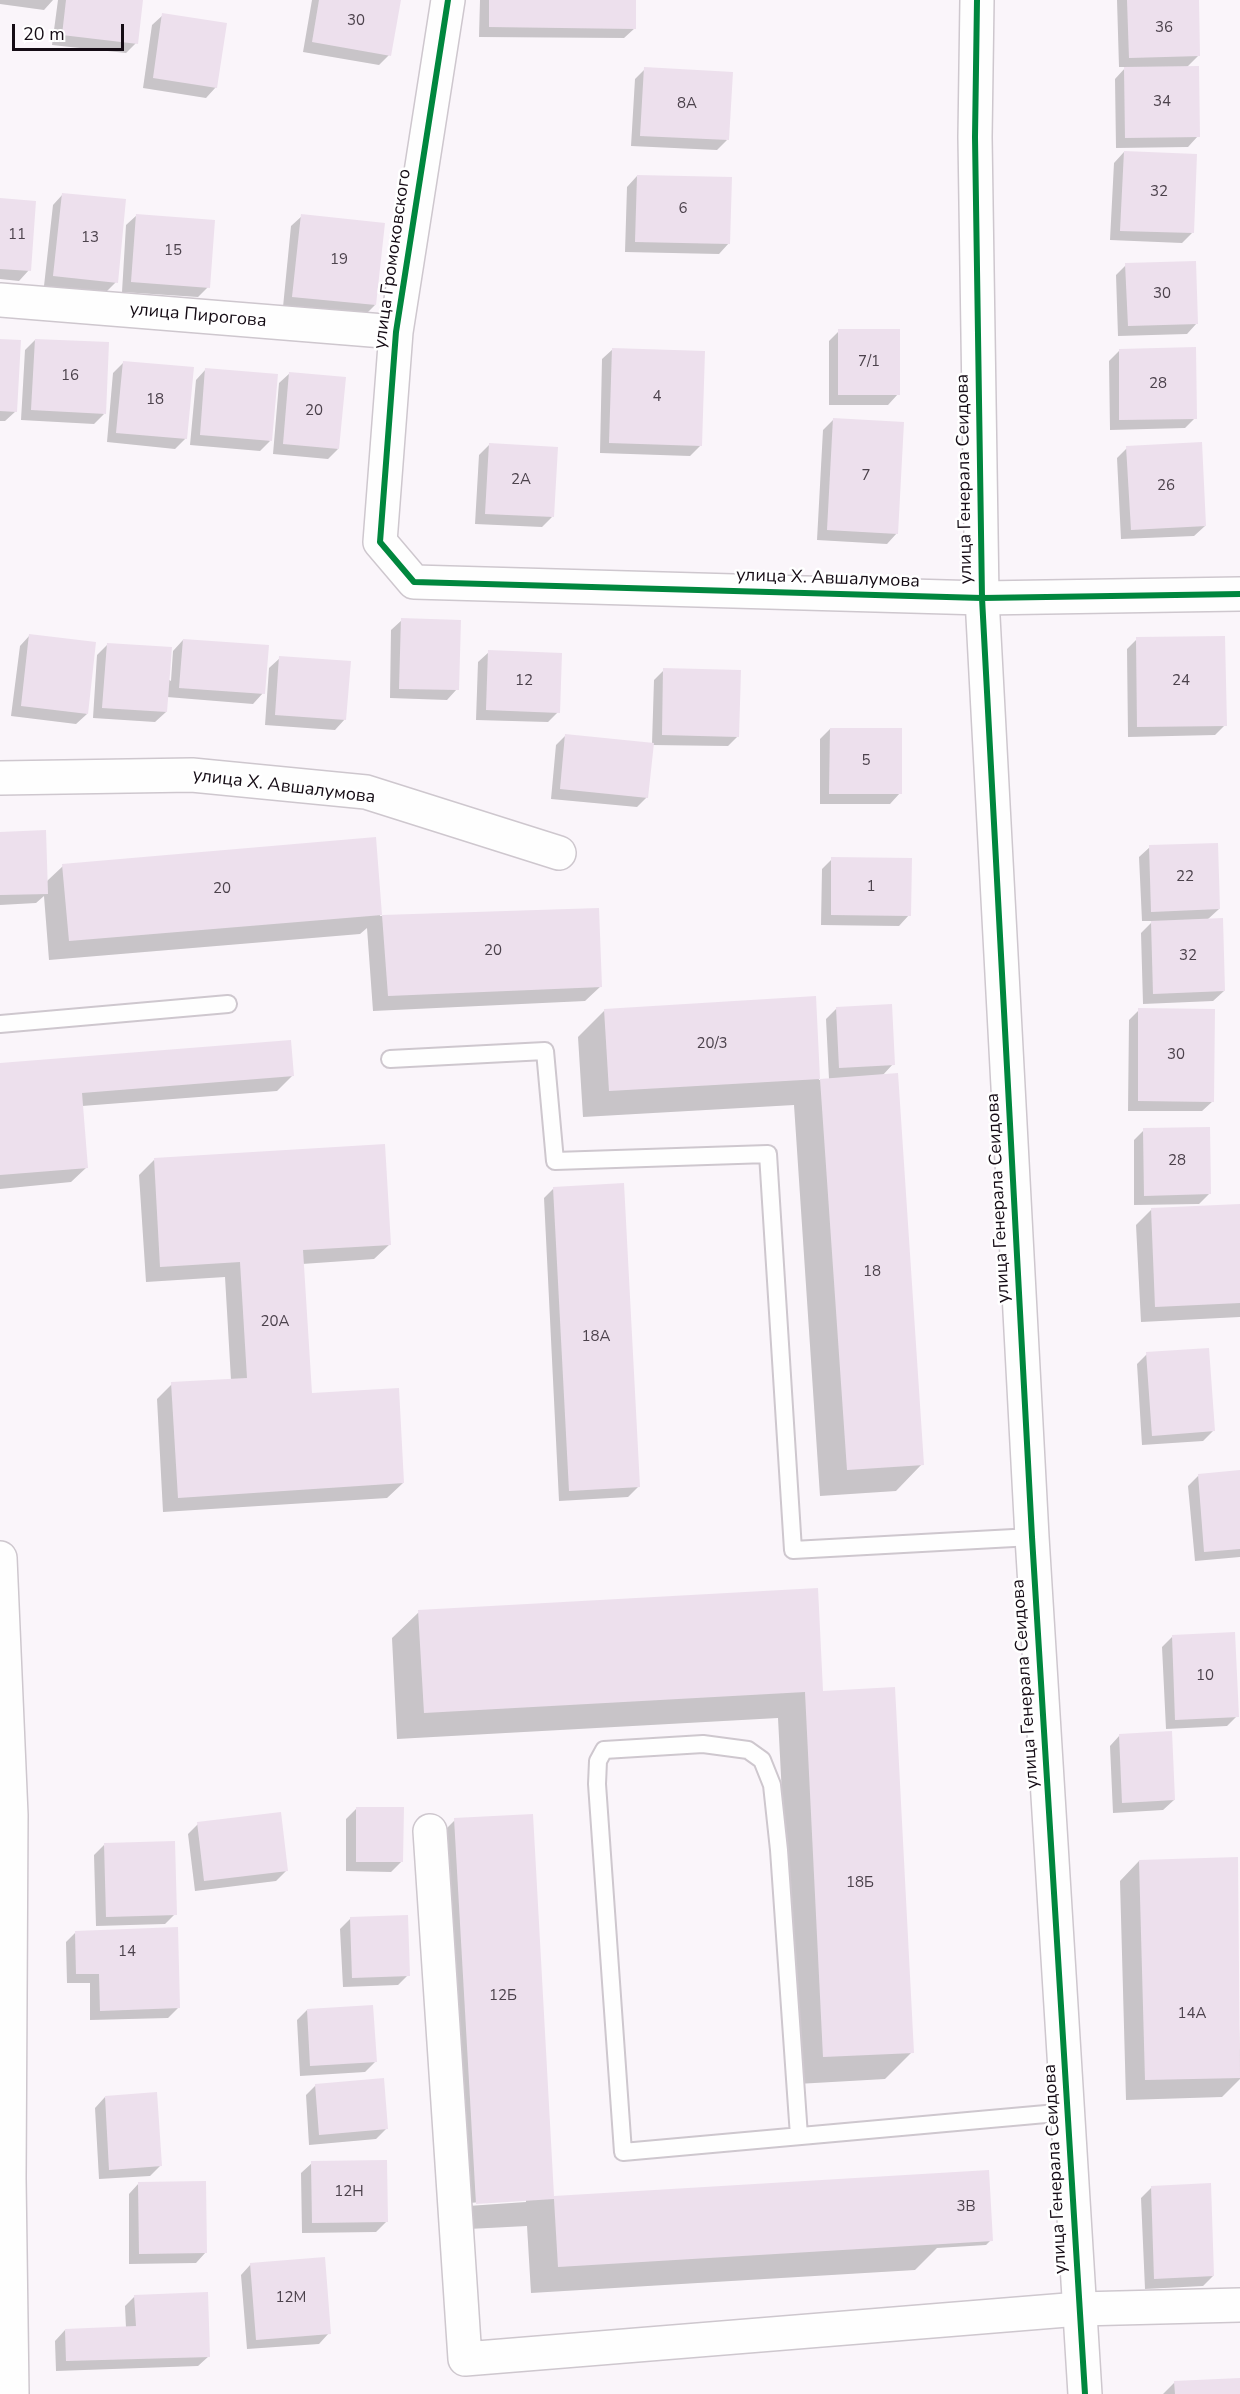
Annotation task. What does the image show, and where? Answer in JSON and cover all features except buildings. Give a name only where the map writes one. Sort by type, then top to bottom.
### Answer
[{"type":"street","name":"улица Громоковского","points":[[414,582],[380,542],[396,332],[448,0]]},
{"type":"street","name":"улица Генерала Сеидова","points":[[977,0],[975,137],[982,598],[1032,1537],[1085,2394]]},
{"type":"street","name":"улица Пирогова","points":[[0,300],[396,332]]},
{"type":"street","name":"улица Х. Авшалумова","points":[[414,582],[982,598],[1240,594]]},
{"type":"street","name":"улица Х. Авшалумова","points":[[0,778],[192,775],[366,792],[560,853]]},
{"type":"street","points":[[0,1558],[11,1815],[9,2178],[12,2394]]},
{"type":"street","points":[[430,1831],[465,2359],[1079,2309],[1240,2305]]},
{"type":"lane","points":[[0,1024],[228,1004]]},
{"type":"lane","points":[[390,1059],[545,1051],[555,1161],[768,1155],[794,1550],[1032,1537]]},
{"type":"lane","points":[[799,2136],[779,1850],[772,1785],[762,1760],[748,1750],[703,1744],[604,1750],[598,1761],[597,1784],[623,2152],[1068,2112]]},
{"type":"cycle path","points":[[448,0],[396,332],[380,542],[414,582],[982,598],[1240,594]]},
{"type":"cycle path","points":[[977,0],[975,137],[982,598],[1032,1537],[1085,2394]]}]
